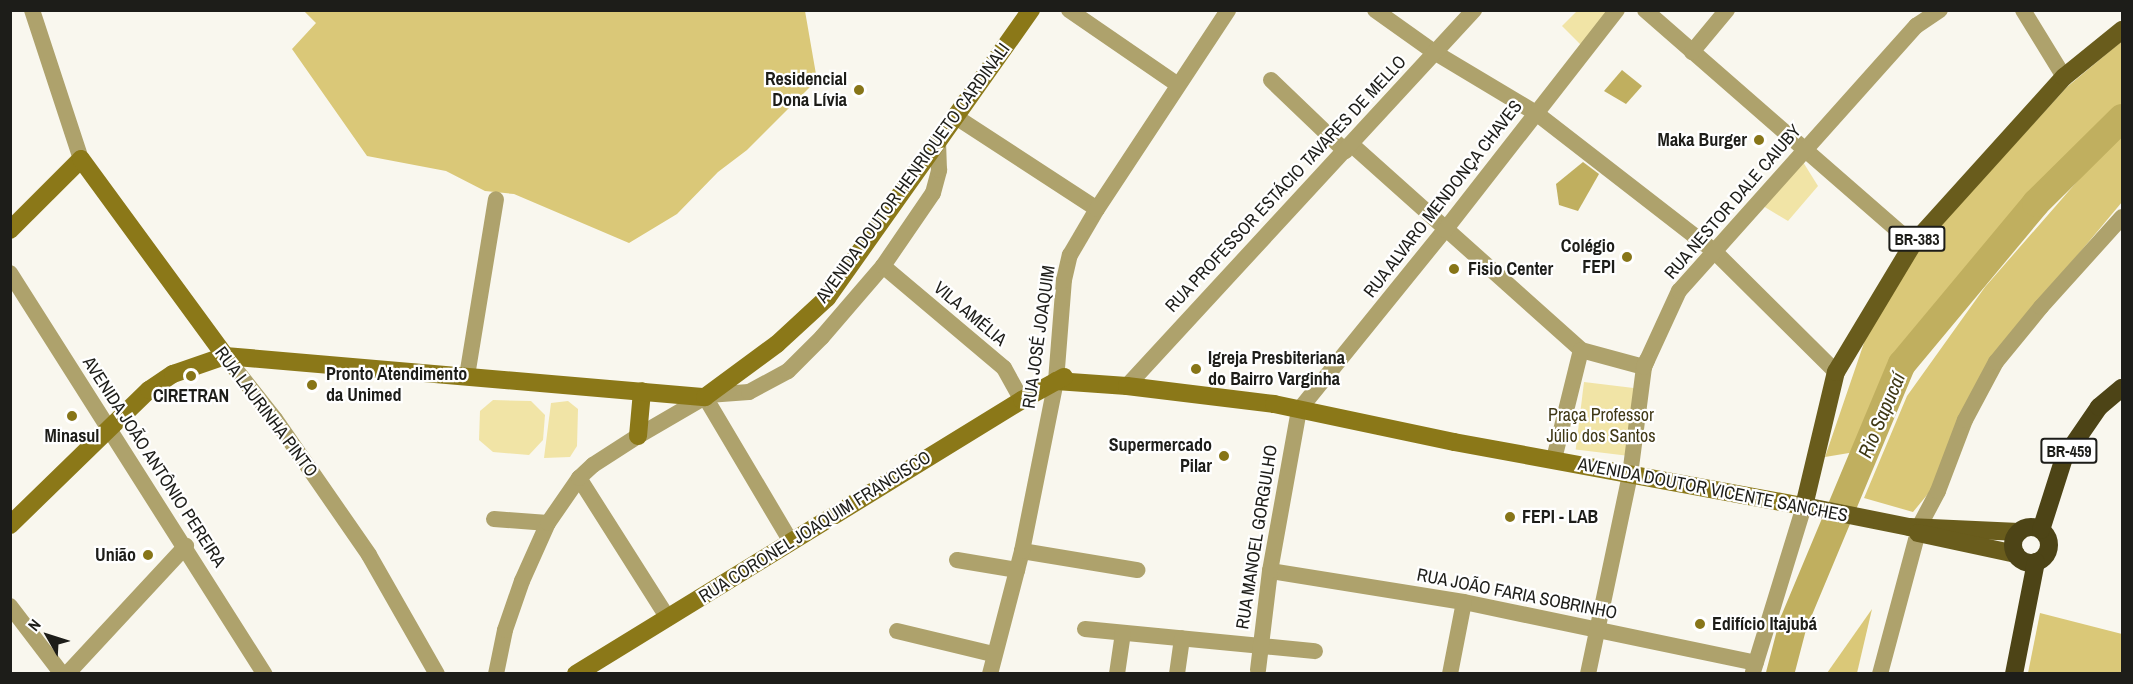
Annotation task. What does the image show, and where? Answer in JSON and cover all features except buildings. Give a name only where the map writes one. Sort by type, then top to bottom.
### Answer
[{"type":"highway","name":"BR-459","points":[[2041,530],[2064,458],[2098,407],[2122,388]]},
{"type":"highway","points":[[2030,527],[2041,530],[2049,545],[2045,555],[2036,562],[2025,562],[2016,554],[2013,545],[2019,532],[2030,527]]},
{"type":"highway","points":[[2014,674],[2036,562]]},
{"type":"main road","name":"AVENIDA DOUTOR HENRIQUETO CARDINALI","points":[[707,396],[777,344],[826,298],[1031,10]]},
{"type":"main road","name":"BR-383","points":[[1808,507],[1836,372],[1913,244],[2064,77],[2122,30]]},
{"type":"main road","points":[[10,230],[81,159]]},
{"type":"main road","name":"RUA LAURINHA PINTO","points":[[81,159],[225,356]]},
{"type":"main road","points":[[10,525],[149,390],[173,374],[225,356],[707,396]]},
{"type":"main road","name":"AVENIDA DOUTOR VICENTE SANCHES","points":[[1056,381],[1070,375],[1116,378],[1127,386],[1274,404],[1630,475],[1808,507],[1916,529],[2016,554]]},
{"type":"main road","name":"RUA CORONEL JOAQUIM FRANCISCO","points":[[576,674],[790,540],[1056,381]]},
{"type":"main road","points":[[638,436],[642,391]]},
{"type":"main road","name":"AVENIDA DOUTOR VICENTE SANCHES","points":[[1916,529],[2019,532]]},
{"type":"street","points":[[32,10],[81,159]]},
{"type":"street","points":[[1069,10],[1178,85]]},
{"type":"street","name":"RUA JOSÉ JOAQUIM","points":[[990,674],[993,654],[1022,551],[1056,381],[1064,280],[1070,255],[1228,10]]},
{"type":"street","points":[[1375,10],[1434,52],[1536,113],[1714,251],[1836,372]]},
{"type":"street","name":"RUA PROFESSOR ESTÁCIO TAVARES DE MELLO","points":[[1127,386],[1474,10]]},
{"type":"street","name":"RUA ALVARO MENDONÇA CHAVES","points":[[1299,410],[1445,230],[1617,10]]},
{"type":"street","points":[[1645,10],[1913,244]]},
{"type":"street","points":[[1692,52],[1727,10]]},
{"type":"street","name":"RUA NESTOR DALE CAIUBY","points":[[1588,674],[1630,475],[1644,367],[1679,291],[1916,26],[1940,10]]},
{"type":"street","points":[[2024,10],[2064,77]]},
{"type":"street","points":[[1271,80],[1581,350],[1644,367]]},
{"type":"street","points":[[956,117],[1097,210]]},
{"type":"street","points":[[496,674],[508,620],[522,581],[548,523],[579,478],[593,465],[638,436],[707,396],[749,392],[788,371],[822,337],[884,266],[933,193],[939,170],[938,143]]},
{"type":"street","points":[[467,376],[496,199]]},
{"type":"street","points":[[1880,674],[1916,529],[1938,491],[1965,420],[1996,362],[2040,307],[2122,217]]},
{"type":"street","name":"VILA AMÉLIA","points":[[884,266],[1004,368],[1022,400]]},
{"type":"street","name":"AVENIDA JOÃO ANTÔNIO PEREIRA","points":[[10,273],[186,546],[264,674]]},
{"type":"street","points":[[1554,459],[1581,350]]},
{"type":"street","name":"RUA LAURINHA PINTO","points":[[225,356],[276,418],[369,555],[437,674]]},
{"type":"street","points":[[707,396],[790,540]]},
{"type":"street","name":"RUA MANOEL GORGULHO","points":[[1258,670],[1270,571],[1299,410]]},
{"type":"street","points":[[579,478],[668,618]]},
{"type":"street","points":[[1754,668],[1808,507]]},
{"type":"street","points":[[494,519],[548,523]]},
{"type":"street","points":[[10,606],[64,674],[186,546]]},
{"type":"street","points":[[1022,551],[1137,570]]},
{"type":"street","points":[[957,560],[1017,570]]},
{"type":"street","name":"RUA JOÃO FARIA SOBRINHO","points":[[1270,571],[1464,602],[1596,629],[1754,668]]},
{"type":"street","points":[[1450,674],[1464,602]]},
{"type":"street","points":[[1085,629],[1315,651]]},
{"type":"street","points":[[897,631],[993,654]]},
{"type":"street","points":[[1117,674],[1123,633]]},
{"type":"street","points":[[1177,674],[1182,638]]},
{"type":"green space","points":[[1577,11],[1609,11],[1581,45],[1562,26]]},
{"type":"green space","points":[[1803,162],[1818,186],[1788,221],[1763,206]]},
{"type":"green space","name":"Praça Professor Júlio dos Santos","points":[[1584,382],[1636,388],[1627,456],[1576,449]]},
{"type":"green space","points":[[493,400],[531,401],[545,415],[543,440],[529,455],[493,452],[479,440],[480,411]]},
{"type":"green space","points":[[568,401],[578,409],[577,446],[570,457],[544,458],[551,403]]},
{"type":"shaded area","points":[[304,11],[805,11],[817,80],[747,150],[718,172],[677,214],[629,243],[514,194],[485,191],[446,171],[367,156],[292,49],[316,23]]},
{"type":"shaded area","points":[[2122,41],[2122,110],[2036,197],[1894,361],[1855,452],[1825,457],[1866,337],[1916,252],[2067,87]]},
{"type":"shaded area","points":[[1622,70],[1642,86],[1626,104],[1604,91]]},
{"type":"shaded area","points":[[2122,130],[2122,202],[1990,360],[1932,489],[1913,512],[1864,498],[1907,396],[1985,287]]},
{"type":"shaded area","points":[[1583,162],[1599,174],[1578,211],[1559,205],[1556,184]]},
{"type":"shaded area","points":[[1872,609],[1857,673],[1827,673]]},
{"type":"shaded area","points":[[2040,613],[2122,634],[2122,673],[2028,673]]},
{"type":"waterway","name":"Rio Sapucaí","points":[[1780,674],[1793,624],[1902,364],[2036,203],[2122,118]]},
{"type":"place","name":"Residencial Dona Lívia","points":[[859,90]]},
{"type":"place","name":"Maka Burger","points":[[1759,140]]},
{"type":"place","name":"Colégio FEPI","points":[[1627,257]]},
{"type":"place","name":"Fisio Center","points":[[1454,269]]},
{"type":"place","name":"Igreja Presbiteriana do Bairro Varginha","points":[[1196,369]]},
{"type":"place","name":"CIRETRAN","points":[[191,376]]},
{"type":"place","name":"Pronto Atendimento da Unimed","points":[[312,385]]},
{"type":"place","name":"Minasul","points":[[72,416]]},
{"type":"place","name":"Supermercado Pilar","points":[[1224,456]]},
{"type":"place","name":"FEPI - LAB","points":[[1510,517]]},
{"type":"place","name":"União","points":[[148,555]]},
{"type":"place","name":"Edifício Itajubá","points":[[1700,624]]}]
